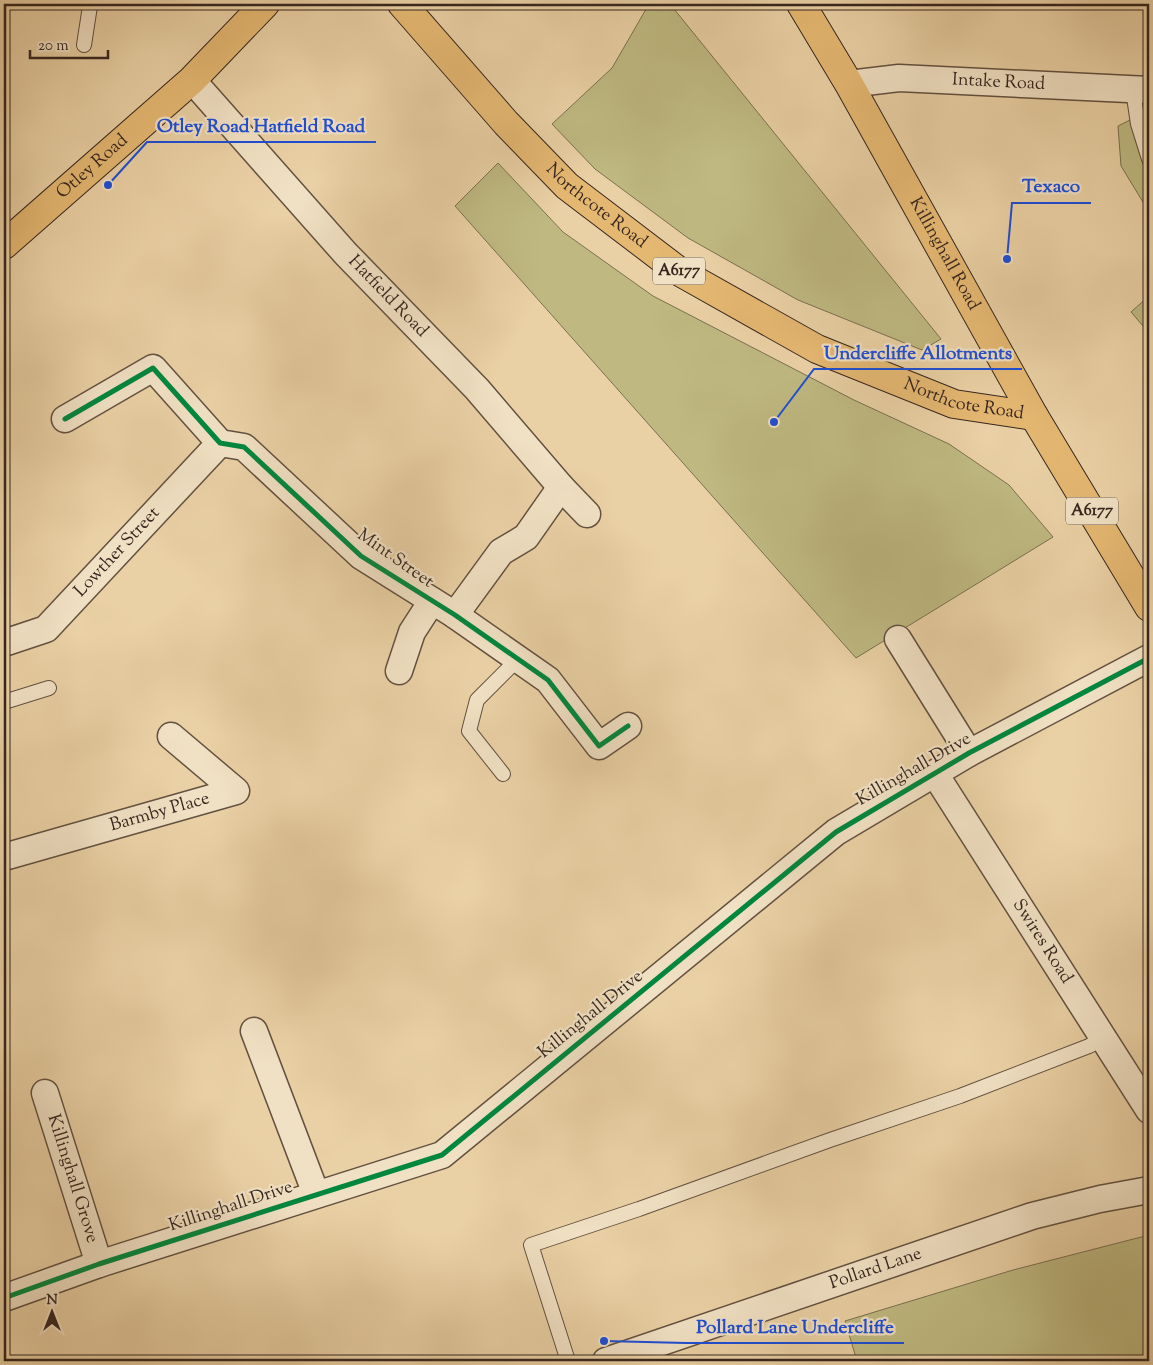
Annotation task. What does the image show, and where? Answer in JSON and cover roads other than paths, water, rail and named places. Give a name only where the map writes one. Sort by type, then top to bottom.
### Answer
[{"type":"main road","name":"Otley Road","points":[[4,245],[192,80],[265,4]]},
{"type":"main road","name":"Northcote Road","points":[[402,4],[506,122],[567,186],[680,272],[817,349],[954,404],[1034,416]]},
{"type":"main road","name":"Killinghall Road","points":[[801,4],[849,84],[1034,416],[1149,607]]},
{"type":"street","name":"Intake Road","points":[[849,84],[899,78],[1141,90]]},
{"type":"street","name":"Hatfield Road","points":[[192,80],[346,254],[477,389],[561,488],[587,514]]},
{"type":"street","points":[[65,419],[153,368],[220,443]]},
{"type":"street","name":"Mint Street","points":[[220,443],[244,447],[362,556],[455,615],[548,680],[598,746],[628,726]]},
{"type":"street","name":"Lowther Street","points":[[4,643],[46,629],[220,443]]},
{"type":"street","points":[[455,615],[501,552],[526,537],[561,488]]},
{"type":"street","points":[[399,671],[412,632],[432,601]]},
{"type":"street","points":[[898,639],[969,754]]},
{"type":"street","name":"Killinghall Drive","points":[[4,1298],[99,1264],[442,1155],[836,832],[969,754],[1149,658]]},
{"type":"street","name":"Barmby Place","points":[[4,857],[236,791],[171,736]]},
{"type":"street","name":"Swires Road","points":[[936,774],[1149,1110]]},
{"type":"street","points":[[254,1031],[316,1194]]},
{"type":"street","name":"Killinghall Grove","points":[[45,1093],[99,1264]]},
{"type":"street","name":"Pollard Lane","points":[[606,1361],[669,1351],[1032,1216],[1100,1199],[1149,1190]]},
{"type":"lane","points":[[84,45],[91,4]]},
{"type":"lane","points":[[1141,90],[1138,124],[1149,159]]},
{"type":"lane","points":[[503,774],[469,731],[477,700],[518,659]]},
{"type":"lane","points":[[4,702],[49,688]]},
{"type":"lane","points":[[568,1361],[531,1245],[960,1096],[1089,1046],[1104,1038]]},
{"type":"place","name":"Otley Road Hatfield Road","points":[[108,185]]},
{"type":"place","name":"Texaco","points":[[1007,259]]},
{"type":"place","name":"Undercliffe Allotments","points":[[774,422]]},
{"type":"place","name":"Pollard Lane Undercliffe","points":[[604,1341]]}]
